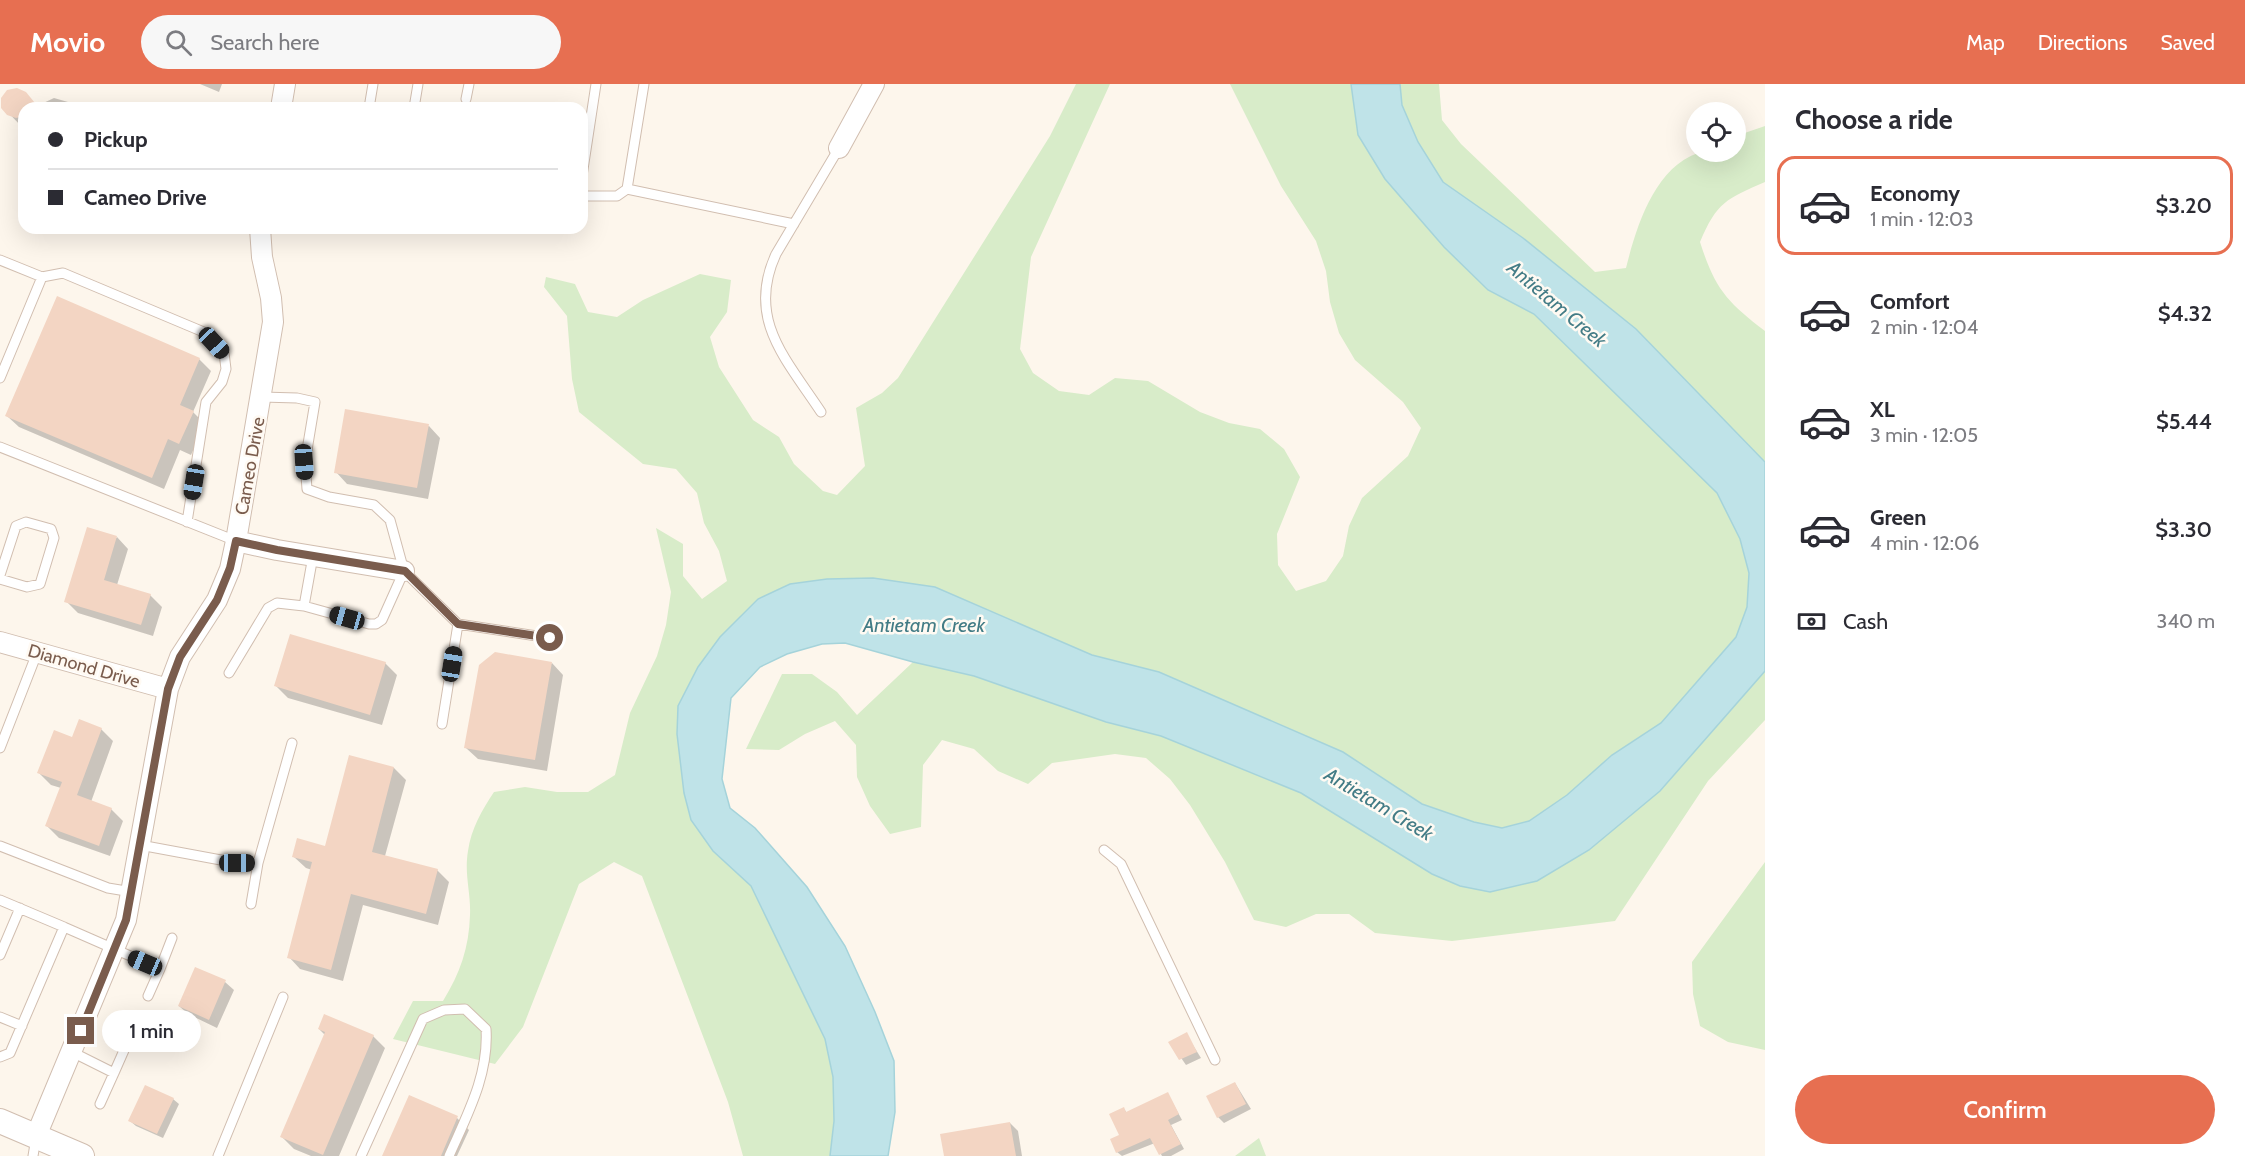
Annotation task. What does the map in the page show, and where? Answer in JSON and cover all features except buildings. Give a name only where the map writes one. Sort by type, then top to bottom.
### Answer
[{"type":"street","points":[[282,102],[285,84]]},
{"type":"street","points":[[839,148],[874,84]]},
{"type":"street","name":"Cameo Drive","points":[[34,1146],[115,950],[132,892],[168,689],[180,657],[217,600],[230,568],[262,397],[273,322],[272,298],[262,256],[260,234]]},
{"type":"street","points":[[236,541],[405,571]]},
{"type":"street","name":"Diamond Drive","points":[[0,642],[168,689]]},
{"type":"street","points":[[0,1121],[34,1146],[82,1156]]},
{"type":"lane","points":[[370,102],[373,84]]},
{"type":"lane","points":[[415,102],[418,84]]},
{"type":"lane","points":[[466,99],[469,84]]},
{"type":"lane","points":[[588,137],[596,84]]},
{"type":"lane","points":[[588,196],[617,196],[627,189],[644,84]]},
{"type":"lane","points":[[820,412],[776,344],[766,318],[764,289],[767,272],[839,148]]},
{"type":"lane","points":[[627,189],[794,224]]},
{"type":"lane","points":[[0,260],[42,277],[63,273],[206,333],[224,353],[226,369],[222,382],[206,402],[187,522]]},
{"type":"lane","points":[[0,378],[42,277]]},
{"type":"lane","points":[[262,397],[297,398],[315,402],[304,462],[307,489],[374,505],[390,520],[405,571],[458,624],[550,638]]},
{"type":"lane","points":[[0,447],[236,541]]},
{"type":"lane","points":[[26,522],[51,529],[54,538],[40,584],[27,587],[0,577],[16,526],[26,522]]},
{"type":"lane","points":[[304,606],[314,556]]},
{"type":"lane","points":[[229,673],[268,608],[277,603],[304,606],[376,624],[382,620],[405,571]]},
{"type":"lane","points":[[442,724],[458,624]]},
{"type":"lane","points":[[0,748],[37,653]]},
{"type":"lane","points":[[251,904],[258,863],[292,743]]},
{"type":"lane","points":[[140,845],[237,863],[258,863]]},
{"type":"lane","points":[[0,846],[108,888],[132,892]]},
{"type":"lane","points":[[1104,850],[1121,864],[1215,1060]]},
{"type":"lane","points":[[0,900],[160,969]]},
{"type":"lane","points":[[0,955],[20,908]]},
{"type":"lane","points":[[0,1058],[10,1053],[64,927]]},
{"type":"lane","points":[[148,996],[172,938]]},
{"type":"lane","points":[[218,1156],[283,997]]},
{"type":"lane","points":[[361,1156],[423,1019],[444,1010],[465,1009],[486,1029],[488,1052],[478,1088],[449,1156]]},
{"type":"lane","points":[[0,1017],[22,1026]]},
{"type":"lane","points":[[100,1104],[125,1048]]},
{"type":"lane","points":[[72,1052],[114,1073]]},
{"type":"green space","points":[[1076,84],[1110,84],[1031,257],[1020,349],[1033,373],[1059,391],[1089,395],[1115,378],[1148,381],[1200,412],[1229,423],[1260,429],[1284,449],[1300,477],[1277,534],[1278,565],[1296,591],[1326,581],[1343,556],[1349,526],[1362,498],[1408,456],[1421,428],[1403,402],[1355,360],[1339,333],[1330,302],[1326,271],[1316,241],[1281,186],[1230,84],[1351,84],[1358,135],[1385,179],[1444,247],[1488,290],[1534,314],[1717,493],[1740,539],[1749,573],[1747,607],[1736,637],[1661,723],[1612,755],[1567,795],[1529,821],[1502,828],[1474,822],[1422,804],[1343,752],[1159,672],[1092,655],[935,587],[698,667],[678,706],[677,734],[713,851],[751,886],[825,1039],[833,1077],[834,1121],[830,1156],[743,1156],[728,1102],[642,876],[614,862],[579,884],[523,1027],[495,1064],[393,1039],[413,1001],[443,1001],[459,970],[466,949],[469,927],[467,859],[469,843],[478,820],[494,792],[525,787],[557,792],[588,792],[615,775],[630,713],[657,656],[666,625],[671,592],[656,528],[683,544],[683,576],[702,599],[727,581],[719,551],[704,523],[697,493],[676,469],[643,464],[579,412],[572,379],[567,316],[544,287],[546,277],[575,284],[588,312],[617,317],[643,300],[700,274],[731,280],[727,312],[710,337],[719,367],[753,420],[779,437],[794,464],[823,491],[837,495],[865,466],[856,408],[882,393],[898,378],[1050,136]]},
{"type":"green space","points":[[1400,84],[1439,84],[1442,120],[1461,144],[1595,272],[1626,268],[1635,235],[1649,201],[1670,172],[1686,159],[1686,162],[1746,162],[1746,133],[1765,126],[1765,182],[1724,203],[1712,218],[1700,242],[1711,272],[1724,293],[1765,331],[1765,462],[1636,329],[1523,238],[1443,182],[1418,142],[1402,105]]},
{"type":"green space","points":[[913,662],[974,676],[1106,722],[1161,736],[1301,793],[1432,874],[1660,791],[1765,671],[1765,720],[1708,781],[1615,921],[1452,941],[1375,933],[1349,914],[1316,914],[1286,927],[1254,920],[1225,862],[1190,805],[1170,779],[1146,758],[1115,754],[1052,763],[1028,784],[998,771],[974,749],[942,740],[923,765],[921,827],[890,834],[870,806],[857,777],[856,745],[835,721],[805,734],[779,750],[746,749],[782,674],[812,674],[837,692],[857,715]]},
{"type":"green space","points":[[1765,862],[1765,1050],[1728,1042],[1700,1026],[1693,994],[1692,962]]},
{"type":"green space","points":[[1259,1138],[1266,1156],[1235,1156]]},
{"type":"water","name":"Antietam Creek","points":[[1351,84],[1400,84],[1402,105],[1418,142],[1443,182],[1523,238],[1636,329],[1765,462],[1765,671],[1660,791],[1589,850],[1537,881],[1490,892],[1460,886],[1432,874],[1301,793],[1161,736],[1106,722],[974,676],[845,643],[822,644],[787,654],[760,667],[731,698],[722,779],[730,808],[755,828],[807,887],[845,946],[894,1061],[895,1112],[888,1156],[830,1156],[834,1121],[833,1077],[825,1039],[751,886],[713,851],[691,820],[684,793],[677,734],[678,706],[698,667],[720,637],[758,599],[790,584],[827,579],[873,578],[935,587],[1092,655],[1159,672],[1343,752],[1422,804],[1474,822],[1502,828],[1529,821],[1567,795],[1612,755],[1661,723],[1736,637],[1747,607],[1749,573],[1740,539],[1717,493],[1534,314],[1488,290],[1444,247],[1385,179],[1358,135]]},
{"type":"route","points":[[81,1031],[126,920],[168,689],[180,657],[217,600],[230,568],[236,541],[405,571],[458,624],[550,638]]}]
